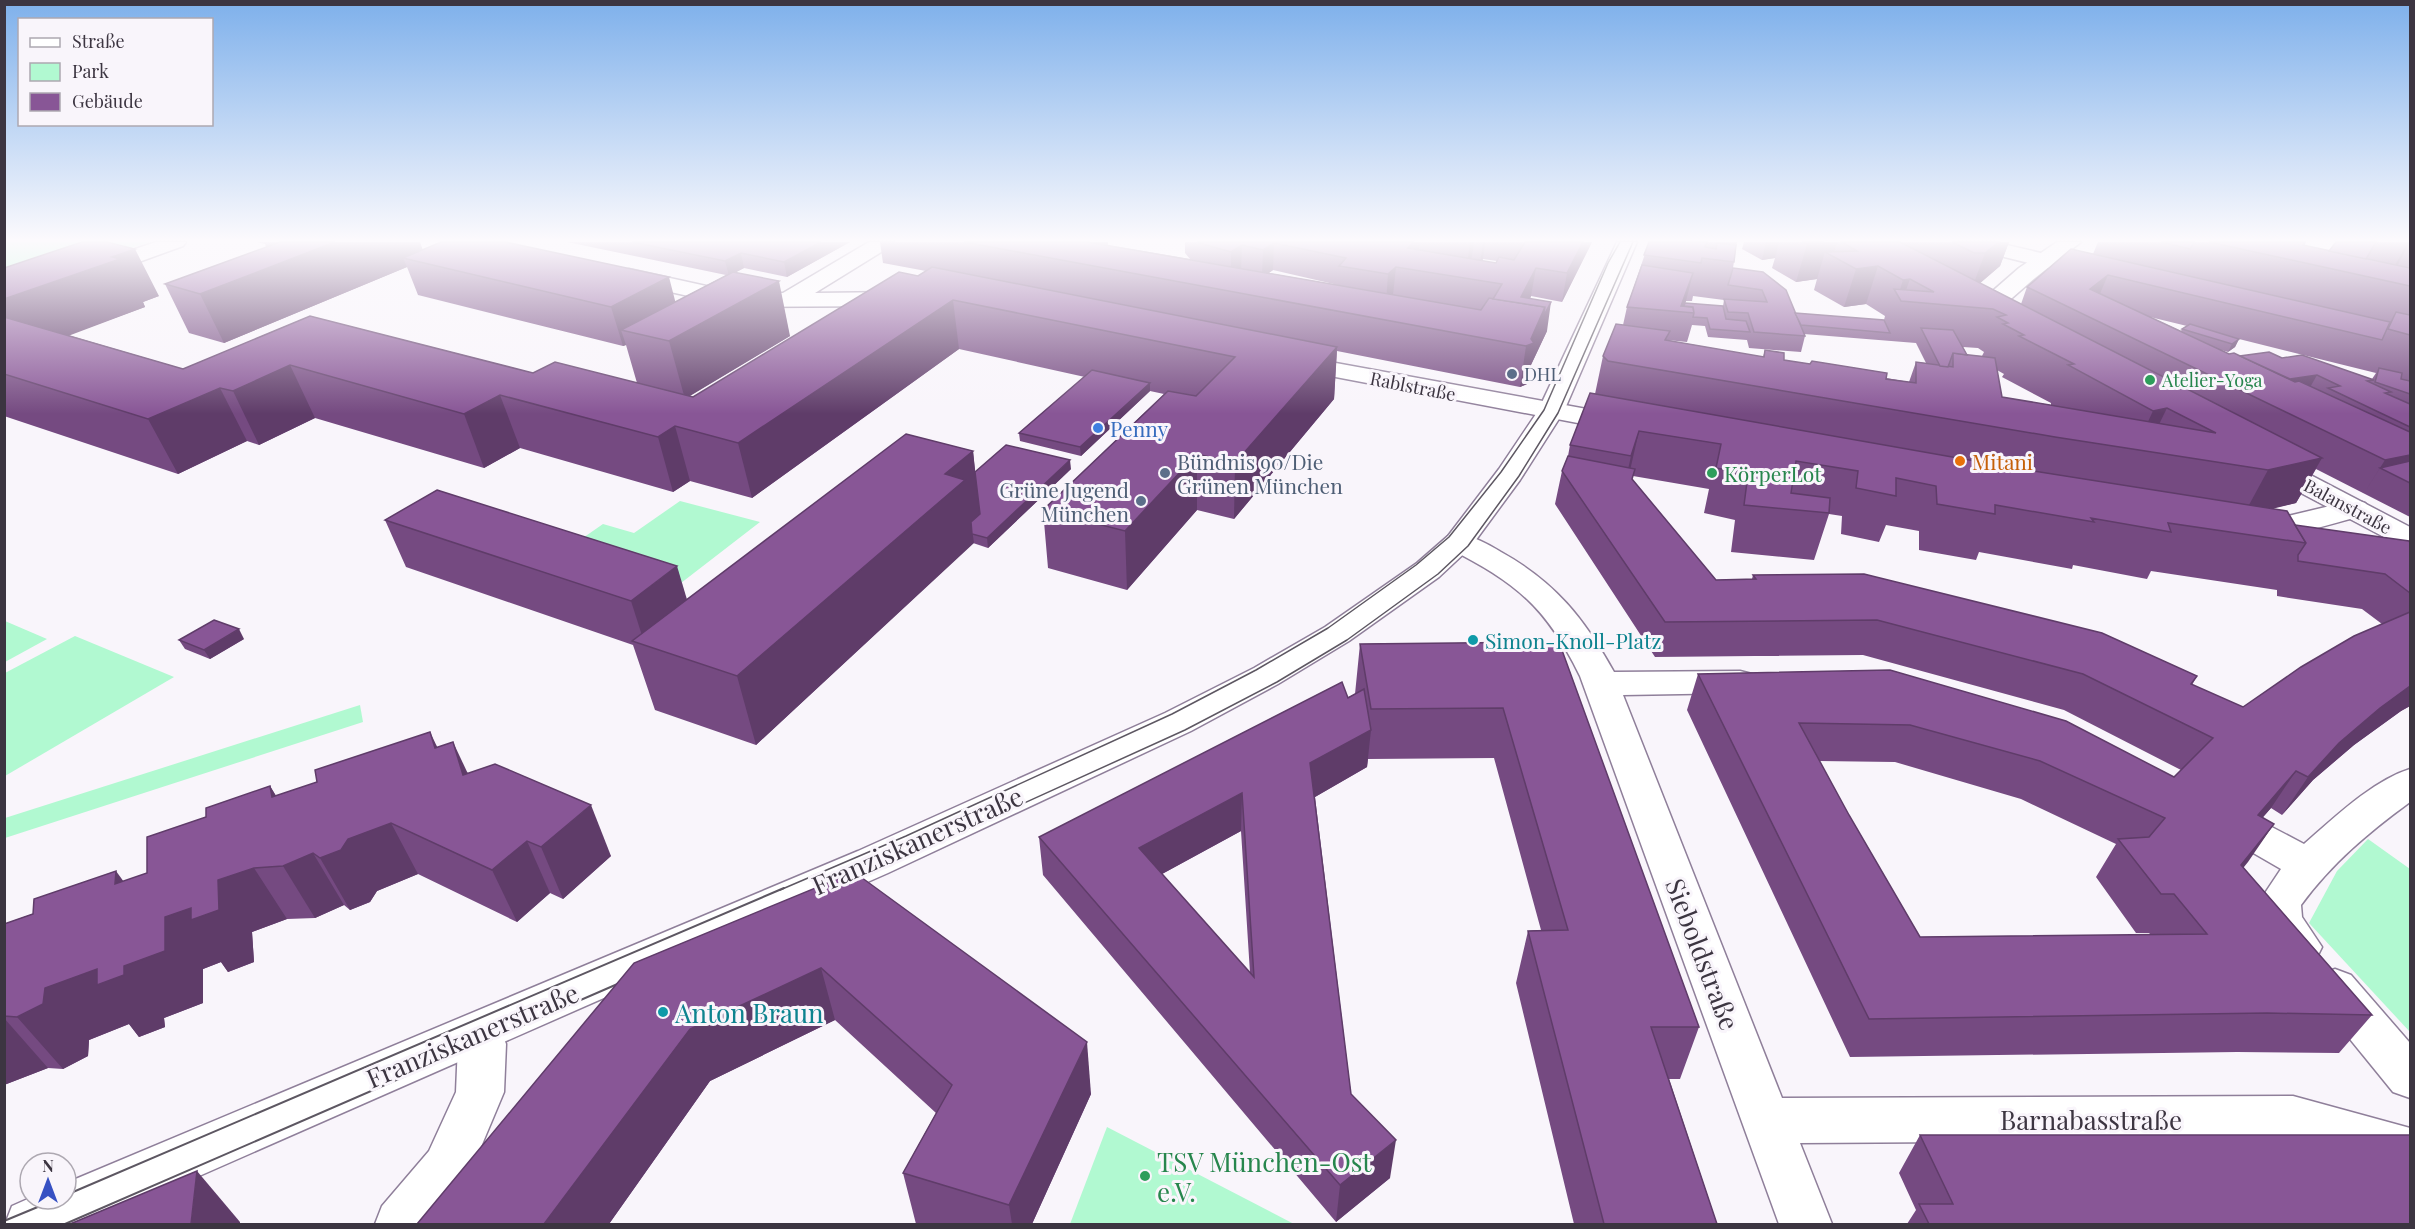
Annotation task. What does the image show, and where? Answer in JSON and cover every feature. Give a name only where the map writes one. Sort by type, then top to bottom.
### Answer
[{"type":"street","points":[[735,299],[900,299]]},
{"type":"street","name":"Franziskanerstraße","points":[[31,1224],[873,862],[1178,722],[1266,676],[1337,634],[1428,570],[1459,542],[1510,474],[1551,411],[1601,299]]},
{"type":"street","points":[[1981,315],[1999,299]]},
{"type":"street","name":"Rablstraße","points":[[1273,359],[1650,429]]},
{"type":"street","name":"Balanstraße","points":[[2248,454],[2410,539]]},
{"type":"street","points":[[2225,527],[2269,528],[2355,509]]},
{"type":"street","points":[[1459,542],[1491,557],[1556,609],[1578,638],[1601,684],[1774,682]]},
{"type":"street","name":"Sieboldstraße","points":[[1601,684],[1805,1224]]},
{"type":"street","points":[[2410,783],[2357,820],[2308,865],[2280,902],[2281,921],[2295,941],[2410,1077]]},
{"type":"street","points":[[2250,833],[2308,865]]},
{"type":"street","points":[[401,1224],[447,1168],[480,1092],[482,1044],[479,1032]]},
{"type":"street","name":"Barnabasstraße","points":[[1767,1121],[2293,1118],[2410,1151]]},
{"type":"green space","points":[[680,501],[760,522],[681,583],[567,549],[603,524],[634,533]]},
{"type":"green space","points":[[5,621],[47,639],[5,662]]},
{"type":"green space","points":[[75,636],[174,677],[5,776],[5,673]]},
{"type":"green space","points":[[360,705],[363,722],[5,838],[5,818]]},
{"type":"green space","points":[[2368,839],[2410,869],[2410,1032],[2309,923],[2337,871]]},
{"type":"green space","name":"TSV München-Ost e.V.","points":[[1107,1127],[1294,1224],[1070,1224]]},
{"type":"building","points":[[579,299],[626,299],[611,307]]},
{"type":"building","points":[[680,299],[745,299],[669,341],[621,330]]},
{"type":"building","points":[[854,299],[1096,299],[1337,347],[1235,463],[1197,454],[1125,531],[1043,510],[1168,391],[1196,396],[1235,357],[953,300],[738,443],[675,426],[658,437],[500,395],[464,414],[290,365],[233,391],[220,388],[148,419],[4,374],[4,317],[183,369],[310,316],[533,373],[555,362],[693,397]]},
{"type":"building","points":[[1274,299],[1419,299],[1481,310],[1488,299],[1497,299],[1545,307],[1531,339],[1534,343],[1526,346]]},
{"type":"building","points":[[1495,299],[1535,299],[1551,302],[1543,317],[1545,307]]},
{"type":"building","points":[[1630,299],[1683,299],[1681,306],[1693,307],[1694,313],[1627,307]]},
{"type":"building","points":[[1724,299],[1767,302],[1766,299],[1790,299],[1805,336],[1754,332],[1748,313],[1728,312]]},
{"type":"building","points":[[1900,299],[2012,299],[2322,458],[2268,470],[2055,437],[1608,361],[1603,356],[1616,324],[1670,331],[1665,340],[1764,357],[1765,350],[1784,353],[1784,360],[1810,364],[1812,361],[1887,373],[1886,379],[1916,383],[1916,362],[1953,367],[1953,353],[1995,358],[2002,397],[2216,433],[2167,408],[2153,411],[2068,365],[2074,364],[2019,336],[2024,335],[2003,324],[2008,323],[1997,317],[2006,315],[1993,309]]},
{"type":"building","points":[[2053,299],[2112,299],[2229,354],[2234,353],[2295,382],[2299,381],[2410,432],[2410,455],[2385,460]]},
{"type":"building","points":[[2211,299],[2291,299],[2390,322],[2382,340]]},
{"type":"building","points":[[1685,303],[1723,306],[1726,319],[1746,321],[1750,332],[1710,329],[1707,318],[1693,317],[1693,307],[1684,306]]},
{"type":"building","points":[[2396,312],[2410,315],[2410,335],[2388,329]]},
{"type":"building","points":[[1795,313],[1884,320],[1890,333],[1801,325]]},
{"type":"building","points":[[2190,324],[2239,339],[2232,344],[2182,329]]},
{"type":"building","points":[[1921,328],[1953,330],[1967,355],[1953,353],[1948,367],[1940,366]]},
{"type":"building","points":[[2269,352],[2282,358],[2302,355],[2374,380],[2367,381],[2391,392],[2385,393],[2410,404],[2410,427],[2328,388],[2340,386],[2317,375],[2290,379],[2240,356]]},
{"type":"building","points":[[2379,368],[2402,373],[2401,379],[2410,381],[2410,394],[2375,382]]},
{"type":"building","points":[[1092,370],[1150,383],[1080,447],[1019,433]]},
{"type":"building","points":[[1590,393],[2009,467],[2287,511],[2306,543],[2168,523],[2171,532],[1995,505],[1995,514],[1937,504],[1936,486],[1896,478],[1896,496],[1856,488],[1858,471],[1796,461],[1791,493],[1830,498],[1829,513],[1744,505],[1748,474],[1716,468],[1721,444],[1639,431],[1631,456],[1570,445]]},
{"type":"building","points":[[906,434],[973,451],[945,474],[965,480],[737,676],[632,641]]},
{"type":"building","points":[[1006,445],[1070,460],[987,538],[972,534],[971,522],[980,514],[975,472]]},
{"type":"building","points":[[1568,456],[1635,469],[1632,479],[1716,580],[1756,579],[1753,575],[1864,574],[2102,633],[2197,676],[2191,684],[2243,707],[2301,667],[2354,636],[2410,612],[2410,686],[2339,743],[2308,777],[2296,771],[2258,815],[2274,824],[2241,865],[2372,1015],[2267,1013],[1869,1019],[1698,674],[1890,670],[2066,721],[2174,777],[2213,738],[2083,674],[1877,620],[1665,622],[1562,471]],"holes":[[[1799,723],[1910,725],[2040,761],[2165,818],[2149,837],[2118,839],[2161,894],[2174,894],[2207,934],[1920,937]]]},
{"type":"building","points":[[2410,461],[2410,483],[2380,468]]},
{"type":"building","points":[[437,490],[677,566],[631,601],[385,520]]},
{"type":"building","points":[[2295,525],[2409,541],[2410,593],[2385,574],[2298,561],[2298,555],[2306,543]]},
{"type":"building","points":[[214,620],[239,629],[204,650],[179,640]]},
{"type":"building","points":[[1559,642],[1699,1027],[1651,1027],[1717,1224],[1604,1224],[1528,931],[1568,930],[1503,708],[1371,709],[1360,644]]},
{"type":"building","points":[[1342,682],[1348,698],[1364,689],[1371,730],[1310,763],[1351,1094],[1396,1140],[1340,1185],[1039,837]],"holes":[[[1242,793],[1254,977],[1139,848]]]},
{"type":"building","points":[[430,732],[435,748],[453,742],[463,775],[495,764],[591,805],[541,847],[527,841],[492,870],[391,823],[348,839],[341,850],[320,858],[313,853],[283,866],[254,868],[218,880],[219,910],[191,920],[191,908],[165,917],[165,951],[124,966],[124,975],[97,985],[97,969],[45,988],[43,1004],[17,1017],[4,1016],[4,924],[33,914],[34,899],[116,871],[115,884],[147,873],[147,837],[206,817],[206,808],[270,786],[272,797],[317,782],[315,770]]},
{"type":"building","points":[[854,872],[1087,1042],[1009,1205],[903,1173],[952,1085],[821,968],[690,1029],[544,1224],[417,1224],[634,963]]},
{"type":"building","points":[[1920,1135],[2410,1135],[2410,1224],[1929,1224],[1919,1204],[1953,1204]]},
{"type":"building","points":[[197,1171],[191,1224],[70,1224]]},
{"type":"tram line","points":[[780,890],[906,836],[1172,714],[1256,670],[1328,628],[1416,565],[1449,537],[1501,472],[1544,410],[1592,299]]},
{"type":"tram line","points":[[846,884],[1185,730],[1277,682],[1347,640],[1438,574],[1468,546],[1519,476],[1558,413],[1608,299]]},
{"type":"tram line","points":[[78,1190],[784,888]]},
{"type":"tram line","points":[[65,1224],[629,979]]},
{"type":"tram line","points":[[4,1221],[28,1211]]},
{"type":"place","name":"DHL","points":[[1512,374]]},
{"type":"place","name":"Atelier-Yoga","points":[[2150,380]]},
{"type":"place","name":"Penny","points":[[1098,428]]},
{"type":"place","name":"Mitani","points":[[1960,461]]},
{"type":"place","name":"Bündnis 90/Die Grünen München","points":[[1165,473]]},
{"type":"place","name":"KörperLot","points":[[1712,473]]},
{"type":"place","name":"Grüne Jugend München","points":[[1141,501]]},
{"type":"place","name":"Simon-Knoll-Platz","points":[[1473,640]]},
{"type":"place","name":"Anton Braun","points":[[663,1012]]},
{"type":"place","name":"TSV München-Ost e.V.","points":[[1145,1176]]}]
